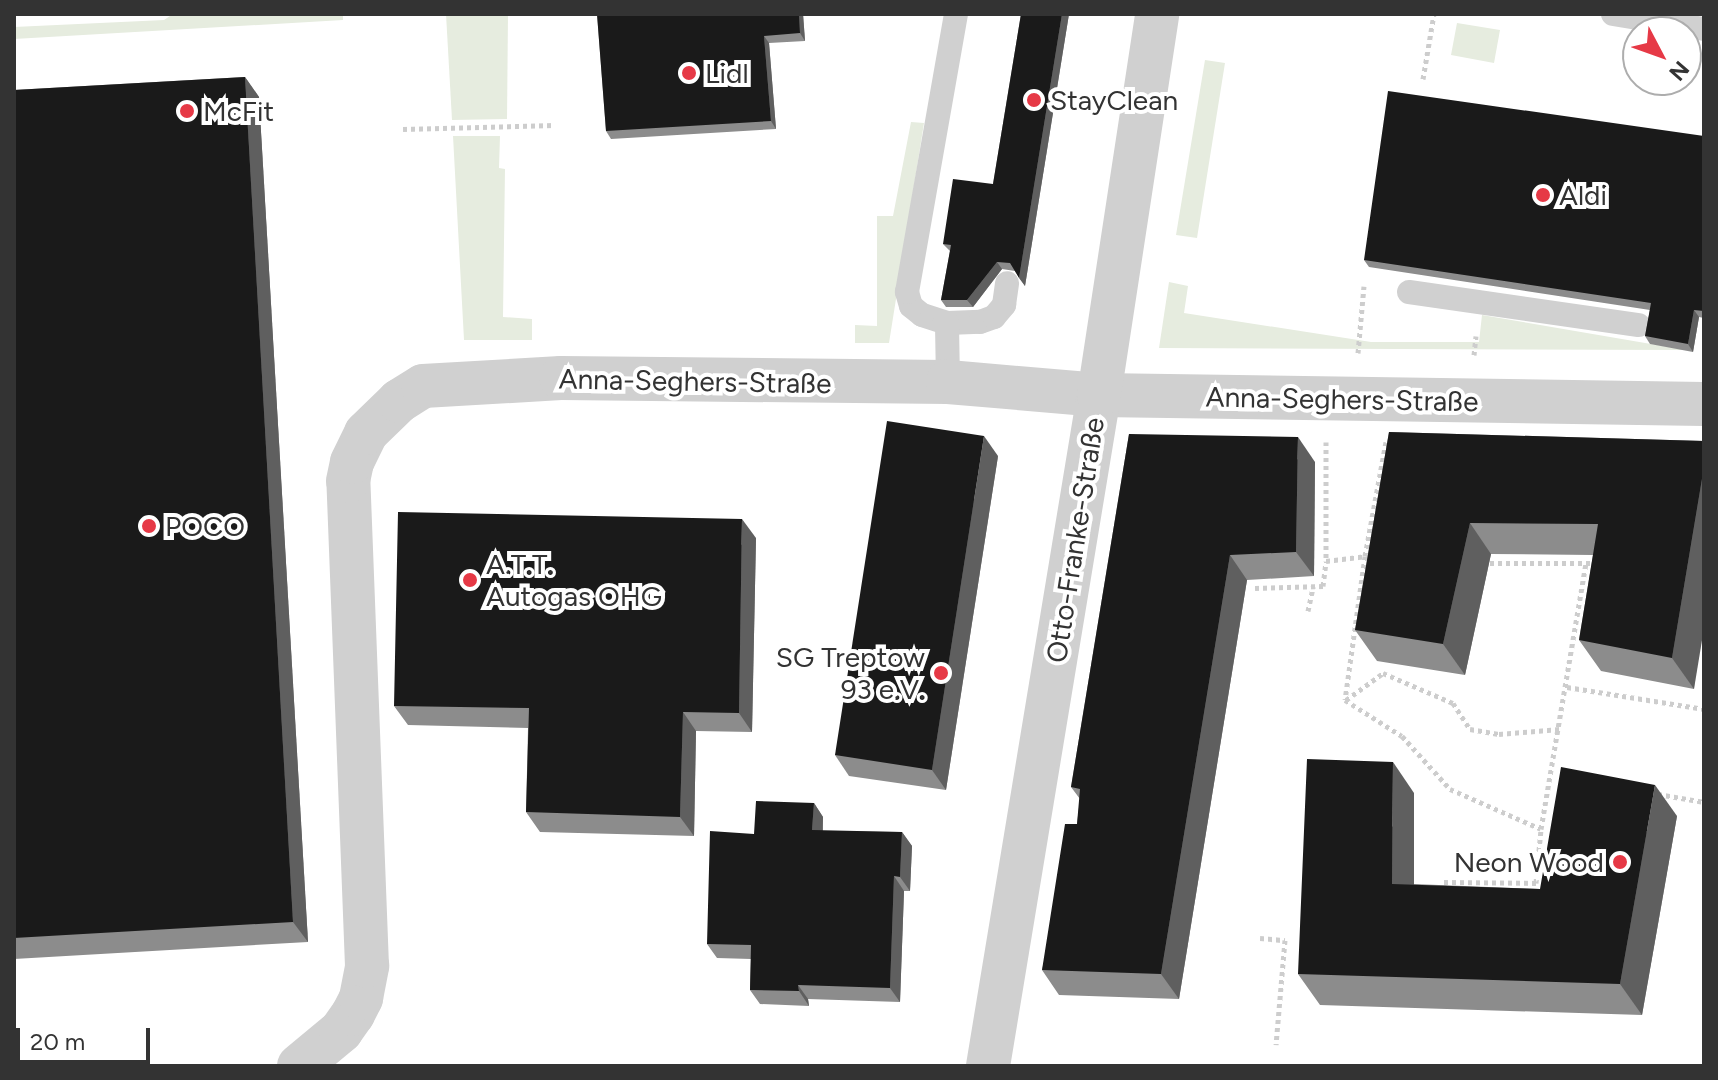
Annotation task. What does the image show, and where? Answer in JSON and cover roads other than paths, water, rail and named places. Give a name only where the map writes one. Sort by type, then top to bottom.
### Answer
[{"type":"street","name":"Otto-Franke-Straße","points":[[988,1066],[1099,395],[1157,14]]},
{"type":"street","name":"Anna-Seghers-Straße","points":[[299,1066],[341,1031],[353,1014],[361,998],[367,966],[348,501],[352,462],[374,425],[399,401],[423,386],[561,378],[948,382],[1099,395],[1704,404]]},
{"type":"lane","points":[[956,14],[907,292],[911,306],[922,315],[947,323],[980,322],[994,317],[1004,305],[1007,283]]},
{"type":"lane","points":[[1613,14],[1704,29]]},
{"type":"lane","points":[[1409,292],[1639,325]]},
{"type":"lane","points":[[947,323],[948,382]]},
{"type":"place","name":"Lidl","points":[[689,73]]},
{"type":"place","name":"StayClean","points":[[1034,100]]},
{"type":"place","name":"McFit","points":[[187,111]]},
{"type":"place","name":"Aldi","points":[[1543,195]]},
{"type":"place","name":"POCO","points":[[149,526]]},
{"type":"place","name":"A.T.T. Autogas OHG","points":[[470,580]]},
{"type":"place","name":"SG Treptow 93 e.V.","points":[[941,673]]},
{"type":"place","name":"Neon Wood","points":[[1620,862]]}]
